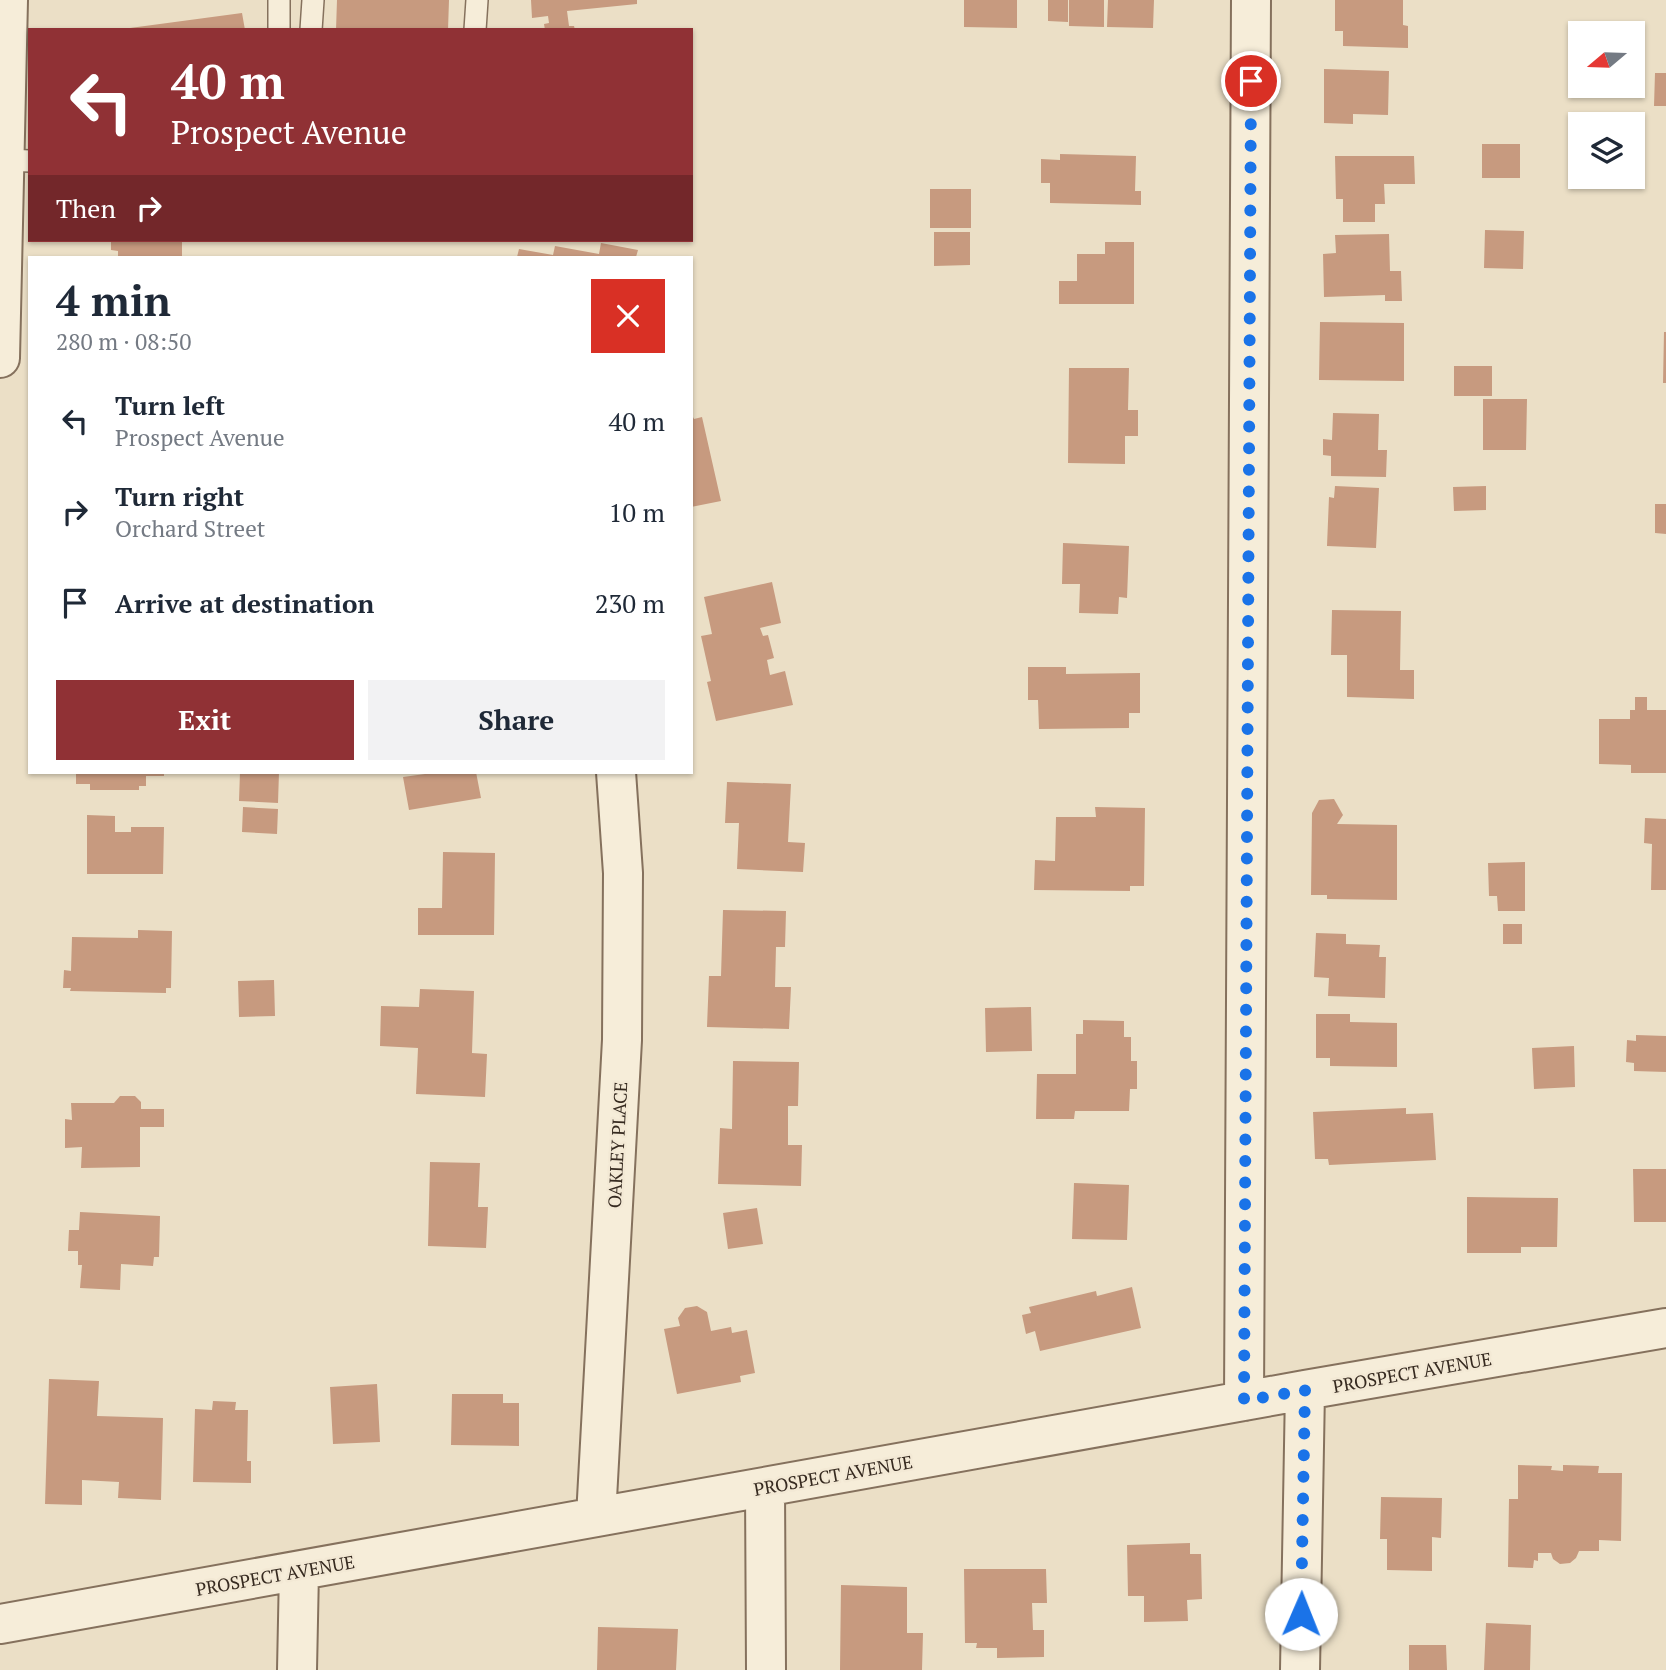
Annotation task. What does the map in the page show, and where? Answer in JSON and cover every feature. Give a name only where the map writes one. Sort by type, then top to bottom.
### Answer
[{"type":"street","points":[[0,358],[17,160],[8,0]]},
{"type":"street","points":[[1244,1401],[1251,0]]},
{"type":"street","name":"OAKLEY PLACE","points":[[596,1517],[622,1040],[623,873],[616,774]]},
{"type":"street","name":"PROSPECT AVENUE","points":[[0,1624],[1305,1390],[1666,1328]]},
{"type":"street","points":[[1300,1670],[1305,1390]]},
{"type":"street","points":[[765,1487],[766,1670]]},
{"type":"street","points":[[297,1670],[299,1571]]},
{"type":"lane","points":[[279,0],[279,28]]},
{"type":"lane","points":[[311,28],[313,0]]},
{"type":"lane","points":[[475,28],[477,0]]},
{"type":"building","points":[[337,0],[449,0],[448,28],[336,28]]},
{"type":"building","points":[[531,0],[637,0],[637,4],[567,11],[569,26],[574,28],[545,28],[544,24],[549,23],[548,16],[532,18]]},
{"type":"building","points":[[964,0],[1017,0],[1017,28],[964,27]]},
{"type":"building","points":[[1048,0],[1068,0],[1068,22],[1048,21]]},
{"type":"building","points":[[1069,0],[1104,0],[1104,27],[1069,26]]},
{"type":"building","points":[[1108,0],[1154,0],[1153,28],[1107,27]]},
{"type":"building","points":[[1335,0],[1403,0],[1403,25],[1408,26],[1408,48],[1343,46],[1343,31],[1335,31]]},
{"type":"building","points":[[242,13],[245,28],[130,28]]},
{"type":"building","points":[[1324,69],[1389,71],[1388,115],[1353,114],[1353,124],[1324,123]]},
{"type":"building","points":[[1655,73],[1666,73],[1666,106],[1654,106]]},
{"type":"building","points":[[1482,144],[1520,144],[1520,178],[1482,178]]},
{"type":"building","points":[[1060,154],[1136,156],[1135,191],[1141,191],[1141,205],[1050,203],[1050,183],[1041,183],[1041,159],[1060,160]]},
{"type":"building","points":[[1335,156],[1414,156],[1415,184],[1384,184],[1385,204],[1375,204],[1375,222],[1343,222],[1343,199],[1336,199]]},
{"type":"building","points":[[930,189],[971,189],[971,228],[930,228]]},
{"type":"building","points":[[1485,230],[1524,231],[1523,269],[1484,268]]},
{"type":"building","points":[[934,232],[970,232],[970,265],[934,266]]},
{"type":"building","points":[[1389,234],[1390,271],[1401,271],[1402,301],[1385,301],[1385,295],[1324,297],[1323,254],[1336,253],[1335,235]]},
{"type":"building","points":[[111,242],[182,242],[182,256],[118,256],[118,251],[111,250]]},
{"type":"building","points":[[1105,242],[1134,242],[1134,304],[1059,304],[1059,281],[1077,281],[1077,254],[1105,254]]},
{"type":"building","points":[[601,243],[638,250],[636,256],[517,256],[519,249],[553,255],[555,246],[599,254]]},
{"type":"building","points":[[1320,322],[1404,323],[1404,381],[1319,380]]},
{"type":"building","points":[[1666,332],[1666,383],[1663,383]]},
{"type":"building","points":[[1454,366],[1492,366],[1492,396],[1454,396]]},
{"type":"building","points":[[1069,368],[1129,368],[1128,410],[1138,410],[1138,436],[1125,436],[1125,464],[1068,463]]},
{"type":"building","points":[[1483,399],[1527,399],[1526,450],[1483,450]]},
{"type":"building","points":[[1333,413],[1379,414],[1378,450],[1387,450],[1386,477],[1331,476],[1331,456],[1323,455],[1323,439],[1332,440]]},
{"type":"building","points":[[693,417],[702,417],[721,501],[693,507]]},
{"type":"building","points":[[1335,486],[1379,488],[1376,548],[1327,546],[1329,497],[1334,498]]},
{"type":"building","points":[[1486,486],[1486,510],[1454,511],[1453,487]]},
{"type":"building","points":[[1655,504],[1666,504],[1666,534],[1655,533]]},
{"type":"building","points":[[1063,543],[1129,546],[1127,598],[1119,597],[1118,614],[1079,613],[1080,584],[1062,584]]},
{"type":"building","points":[[772,582],[781,623],[760,628],[763,636],[768,635],[774,658],[767,660],[770,675],[785,671],[793,705],[716,721],[701,636],[712,634],[704,597]]},
{"type":"building","points":[[1332,610],[1401,611],[1400,670],[1414,670],[1414,699],[1347,697],[1347,655],[1331,655]]},
{"type":"building","points":[[1028,667],[1066,667],[1066,674],[1140,673],[1140,713],[1129,713],[1129,728],[1039,729],[1038,700],[1028,700]]},
{"type":"building","points":[[1635,697],[1647,697],[1647,710],[1666,710],[1666,773],[1631,773],[1631,765],[1599,764],[1599,719],[1630,719],[1630,710],[1635,710]]},
{"type":"building","points":[[76,774],[164,774],[146,776],[146,786],[139,786],[139,790],[90,790],[90,784],[76,784]]},
{"type":"building","points":[[240,774],[279,774],[278,803],[239,801]]},
{"type":"building","points":[[476,774],[481,798],[409,810],[403,777]]},
{"type":"building","points":[[727,782],[791,784],[788,842],[805,843],[803,872],[737,869],[739,823],[725,823]]},
{"type":"building","points":[[1334,799],[1343,815],[1337,824],[1397,825],[1397,900],[1327,899],[1327,895],[1311,895],[1312,813],[1319,800]]},
{"type":"building","points":[[243,807],[278,809],[277,834],[242,832]]},
{"type":"building","points":[[1095,807],[1145,808],[1144,886],[1130,886],[1130,891],[1034,890],[1035,860],[1055,861],[1056,817],[1096,817]]},
{"type":"building","points":[[87,815],[115,816],[115,832],[131,832],[131,827],[164,827],[163,874],[87,874]]},
{"type":"building","points":[[1645,818],[1666,819],[1666,890],[1651,890],[1652,844],[1644,843]]},
{"type":"building","points":[[443,852],[495,853],[494,935],[418,935],[418,908],[442,908]]},
{"type":"building","points":[[1525,862],[1525,911],[1498,911],[1497,896],[1489,896],[1488,863]]},
{"type":"building","points":[[723,910],[786,911],[785,947],[776,947],[775,987],[791,987],[789,1029],[707,1027],[709,976],[721,976]]},
{"type":"building","points":[[1503,924],[1522,924],[1522,944],[1503,944]]},
{"type":"building","points":[[138,930],[172,931],[171,988],[166,988],[166,993],[70,991],[71,988],[63,988],[64,970],[71,971],[72,937],[138,938]]},
{"type":"building","points":[[1316,933],[1346,934],[1346,944],[1380,945],[1379,957],[1386,957],[1385,998],[1328,996],[1329,978],[1314,977]]},
{"type":"building","points":[[274,980],[275,1016],[239,1017],[238,981]]},
{"type":"building","points":[[420,989],[474,991],[472,1053],[487,1054],[485,1097],[416,1094],[418,1048],[380,1046],[381,1006],[419,1007]]},
{"type":"building","points":[[1031,1007],[1032,1051],[986,1052],[985,1008]]},
{"type":"building","points":[[1316,1014],[1350,1014],[1350,1022],[1397,1023],[1397,1067],[1330,1066],[1330,1058],[1316,1058]]},
{"type":"building","points":[[1083,1020],[1124,1021],[1124,1037],[1131,1037],[1131,1061],[1137,1061],[1137,1089],[1130,1089],[1129,1111],[1075,1111],[1074,1119],[1036,1119],[1037,1074],[1076,1074],[1076,1034],[1083,1034]]},
{"type":"building","points":[[1636,1035],[1666,1036],[1666,1072],[1634,1071],[1634,1063],[1626,1062],[1627,1040],[1636,1041]]},
{"type":"building","points":[[1574,1046],[1575,1087],[1534,1089],[1532,1048]]},
{"type":"building","points":[[733,1061],[799,1062],[798,1106],[788,1106],[788,1145],[802,1145],[801,1186],[718,1184],[720,1128],[732,1129]]},
{"type":"building","points":[[120,1096],[135,1096],[141,1102],[141,1109],[164,1109],[164,1127],[140,1127],[140,1167],[81,1168],[82,1147],[65,1148],[65,1119],[72,1120],[71,1103],[114,1103]]},
{"type":"building","points":[[1406,1108],[1406,1114],[1433,1113],[1436,1160],[1329,1165],[1328,1159],[1315,1159],[1313,1112]]},
{"type":"building","points":[[430,1162],[480,1163],[478,1207],[488,1207],[486,1248],[428,1246]]},
{"type":"building","points":[[1633,1169],[1666,1169],[1666,1222],[1634,1222]]},
{"type":"building","points":[[1074,1183],[1129,1185],[1127,1240],[1072,1239]]},
{"type":"building","points":[[1467,1197],[1558,1198],[1557,1247],[1521,1247],[1521,1253],[1467,1253]]},
{"type":"building","points":[[757,1208],[763,1244],[728,1249],[723,1213]]},
{"type":"building","points":[[80,1212],[160,1216],[159,1257],[154,1257],[153,1266],[121,1264],[120,1290],[80,1288],[82,1265],[78,1265],[78,1251],[68,1251],[69,1230],[79,1230]]},
{"type":"building","points":[[1132,1287],[1141,1328],[1040,1351],[1035,1331],[1026,1334],[1022,1315],[1031,1313],[1029,1307],[1096,1291],[1097,1296]]},
{"type":"building","points":[[697,1306],[707,1312],[711,1331],[731,1327],[732,1333],[747,1330],[755,1373],[740,1376],[741,1382],[677,1394],[664,1329],[680,1326],[678,1318],[685,1308]]},
{"type":"building","points":[[49,1379],[99,1381],[97,1416],[163,1418],[161,1500],[118,1498],[119,1482],[82,1480],[82,1505],[45,1504]]},
{"type":"building","points":[[377,1384],[380,1442],[333,1444],[330,1387]]},
{"type":"building","points":[[452,1394],[503,1394],[503,1403],[519,1403],[519,1446],[451,1445]]},
{"type":"building","points":[[213,1401],[236,1402],[235,1410],[248,1410],[247,1461],[251,1461],[251,1483],[193,1482],[195,1409],[212,1410]]},
{"type":"building","points":[[1518,1465],[1552,1466],[1551,1470],[1563,1471],[1563,1465],[1599,1466],[1598,1473],[1622,1473],[1621,1541],[1599,1540],[1599,1551],[1579,1551],[1570,1563],[1560,1564],[1553,1559],[1551,1553],[1538,1553],[1538,1561],[1534,1560],[1533,1568],[1508,1567],[1509,1499],[1518,1499]]},
{"type":"building","points":[[1381,1497],[1442,1498],[1441,1538],[1432,1537],[1432,1571],[1387,1570],[1387,1539],[1380,1539]]},
{"type":"building","points":[[1190,1543],[1190,1554],[1201,1554],[1202,1599],[1187,1600],[1188,1621],[1144,1622],[1144,1596],[1128,1596],[1127,1545]]},
{"type":"building","points":[[964,1569],[1046,1569],[1047,1603],[1032,1603],[1033,1630],[1044,1630],[1044,1657],[997,1658],[997,1648],[976,1648],[977,1643],[965,1643]]},
{"type":"building","points":[[841,1585],[907,1587],[907,1633],[923,1633],[922,1670],[840,1670]]},
{"type":"building","points":[[1486,1623],[1531,1625],[1530,1670],[1484,1670]]},
{"type":"building","points":[[598,1627],[678,1629],[676,1670],[597,1670]]},
{"type":"building","points":[[1409,1645],[1446,1645],[1447,1670],[1409,1670]]},
{"type":"route","points":[[1251,81],[1244,1401],[1305,1390],[1301,1614]]}]
